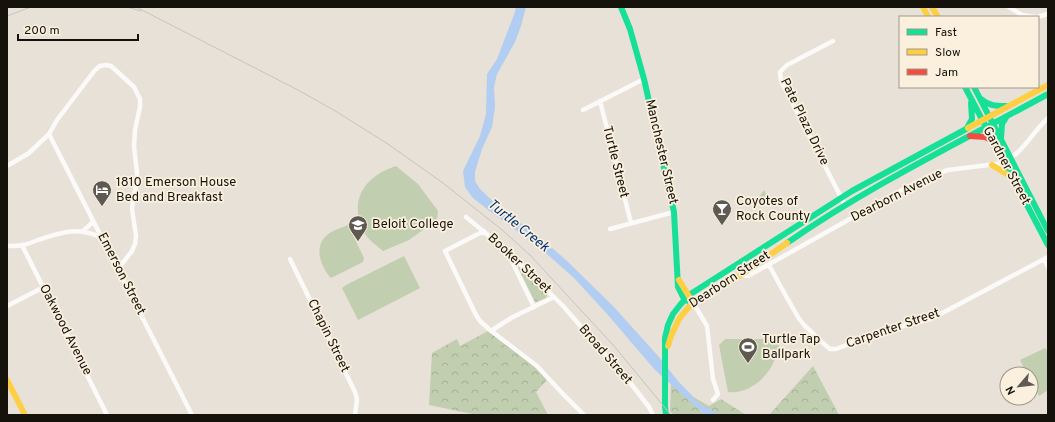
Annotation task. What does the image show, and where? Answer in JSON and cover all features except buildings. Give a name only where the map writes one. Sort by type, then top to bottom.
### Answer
[{"type":"main road","name":"Manchester Street","points":[[621,7],[630,29],[644,79],[674,212],[677,277],[683,287],[686,297],[692,303]]},
{"type":"main road","points":[[923,7],[928,15]]},
{"type":"main road","name":"Dearborn Street","points":[[666,356],[665,338],[670,320],[678,306],[686,297],[841,198],[886,172],[1048,85]]},
{"type":"main road","name":"Gardner Street","points":[[966,88],[1048,245]]},
{"type":"main road","name":"Gardner Street","points":[[975,88],[1048,231]]},
{"type":"main road","name":"Dearborn Street","points":[[666,356],[671,336],[679,319],[692,303],[740,275],[845,205],[1048,94]]},
{"type":"main road","points":[[980,98],[991,106],[1008,106]]},
{"type":"main road","points":[[967,128],[970,124],[972,116],[971,99]]},
{"type":"main road","points":[[1000,139],[1002,124],[1006,116]]},
{"type":"main road","points":[[970,136],[984,137],[994,142]]},
{"type":"main road","points":[[998,150],[996,158],[989,165],[1012,177]]},
{"type":"main road","points":[[666,356],[666,415]]},
{"type":"main road","points":[[7,380],[25,415]]},
{"type":"street","points":[[1009,7],[1022,15],[1029,16]]},
{"type":"street","points":[[928,15],[935,8]]},
{"type":"street","name":"Pate Plaza Drive","points":[[833,41],[787,65],[782,70],[780,76],[781,81],[845,205]]},
{"type":"street","points":[[7,166],[29,153],[49,134],[57,120],[95,70],[100,66],[106,64],[111,66],[134,86],[140,99],[135,130],[134,147],[137,173],[132,209],[136,236],[132,251],[118,269]]},
{"type":"street","points":[[582,110],[644,79]]},
{"type":"street","name":"Turtle Street","points":[[600,101],[631,223]]},
{"type":"street","name":"Dearborn Avenue","points":[[740,275],[748,276],[769,265],[927,177],[948,170],[1004,163],[1011,159],[1048,118]]},
{"type":"street","name":"Emerson Street","points":[[49,134],[192,415]]},
{"type":"street","points":[[610,228],[674,212]]},
{"type":"street","name":"Booker Street","points":[[466,217],[506,250],[554,297]]},
{"type":"street","points":[[83,231],[94,222]]},
{"type":"street","points":[[7,246],[22,245],[72,230],[83,231],[102,238]]},
{"type":"street","points":[[484,231],[445,252],[476,315],[480,321],[537,366],[584,415]]},
{"type":"street","name":"Oakwood Avenue","points":[[22,245],[107,415]]},
{"type":"street","points":[[506,250],[534,306]]},
{"type":"street","points":[[1046,258],[1048,267]]},
{"type":"street","name":"Carpenter Street","points":[[769,265],[798,318],[804,326],[830,349],[836,349],[870,336],[931,319],[1046,258]]},
{"type":"street","name":"Chapin Street","points":[[290,259],[355,392],[357,399],[355,415]]},
{"type":"street","points":[[7,306],[44,287]]},
{"type":"street","points":[[492,331],[511,318],[554,297]]},
{"type":"street","name":"Broad Street","points":[[554,297],[632,385],[649,407],[653,415]]},
{"type":"street","points":[[692,303],[707,326],[713,379],[718,394],[713,400]]},
{"type":"green space","points":[[396,166],[418,184],[438,211],[437,220],[409,240],[383,251],[371,241],[364,232],[359,219],[359,200],[361,192],[372,179],[387,169]]},
{"type":"green space","points":[[764,190],[771,205],[754,204]]},
{"type":"green space","points":[[348,225],[364,258],[363,262],[331,278],[324,268],[320,257],[320,245],[329,233]]},
{"type":"green space","points":[[404,256],[420,288],[358,320],[342,288]]},
{"type":"green space","points":[[518,267],[547,294],[546,298],[535,302]]},
{"type":"green space","points":[[488,331],[534,366],[547,380],[536,392],[548,415],[477,415],[429,405],[432,353],[457,339],[460,346]]},
{"type":"green space","name":"Turtle Tap Ballpark","points":[[725,339],[780,340],[774,362],[766,374],[756,384],[739,392],[728,392],[719,345]]},
{"type":"green space","points":[[1045,348],[1048,352],[1048,390],[1039,396],[1039,366],[1023,366],[1020,360]]},
{"type":"green space","points":[[813,366],[839,415],[769,415]]},
{"type":"green space","points":[[671,384],[709,406],[721,399],[746,415],[674,415],[670,411]]},
{"type":"water","name":"Turtle Creek","points":[[516,7],[526,7],[515,42],[497,74],[494,87],[495,107],[492,127],[482,149],[475,172],[475,181],[480,189],[510,218],[521,223],[536,234],[567,261],[613,306],[699,403],[720,415],[705,415],[655,370],[574,278],[538,246],[473,198],[465,187],[463,171],[480,136],[486,114],[487,74],[497,59]]},
{"type":"railway","points":[[7,16],[31,7]]},
{"type":"railway","points":[[127,7],[141,11]]},
{"type":"railway","points":[[136,7],[298,90],[337,112],[388,144],[443,183],[501,229],[530,255],[614,346],[671,415]]},
{"type":"traffic: fast","points":[[621,7],[630,29],[644,79],[674,212],[678,287],[684,299],[692,303]]},
{"type":"traffic: fast","points":[[966,88],[1048,245]]},
{"type":"traffic: fast","points":[[975,88],[1048,231]]},
{"type":"traffic: fast","points":[[787,243],[818,222],[882,183],[1048,94]]},
{"type":"traffic: fast","points":[[981,99],[993,105],[1006,106]]},
{"type":"traffic: fast","points":[[967,128],[972,119],[971,103]]},
{"type":"traffic: fast","points":[[1001,138],[1002,124],[1007,116]]},
{"type":"traffic: fast","points":[[666,415],[665,338],[668,325],[673,314],[689,295],[852,191],[968,128]]},
{"type":"traffic: slow","points":[[923,7],[928,16]]},
{"type":"traffic: slow","points":[[932,7],[937,16]]},
{"type":"traffic: slow","points":[[968,128],[1048,85]]},
{"type":"traffic: slow","points":[[992,165],[1010,176]]},
{"type":"traffic: slow","points":[[668,346],[679,319],[692,303],[741,275],[787,243]]},
{"type":"traffic: slow","points":[[679,280],[690,298]]},
{"type":"traffic: slow","points":[[7,380],[25,415]]},
{"type":"traffic: jam","points":[[970,136],[985,137],[994,142]]},
{"type":"place","name":"1810 Emerson House Bed and Breakfast","points":[[102,207]]},
{"type":"place","name":"Coyotes of Rock County","points":[[722,226]]},
{"type":"place","name":"Beloit College","points":[[358,242]]},
{"type":"place","name":"Turtle Tap Ballpark","points":[[748,364]]}]
